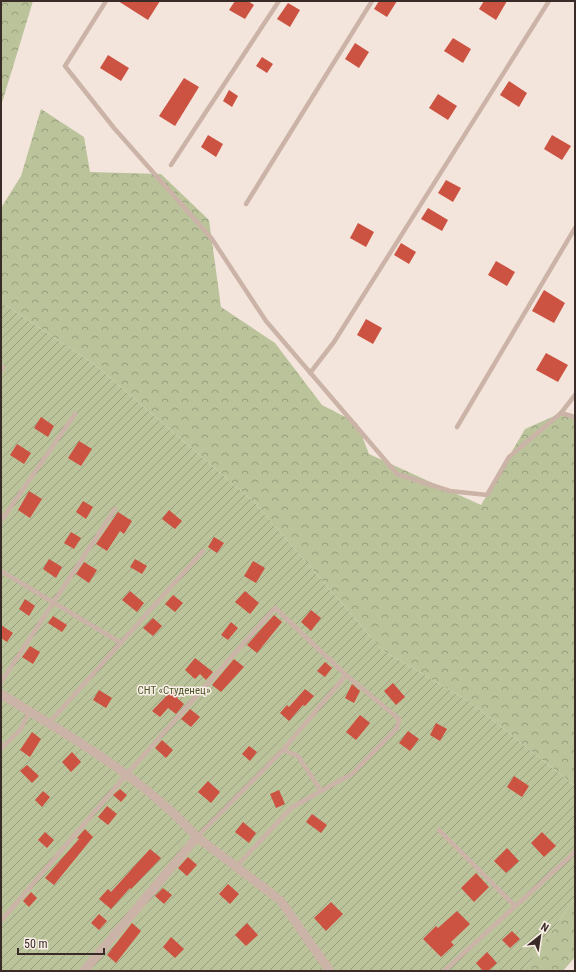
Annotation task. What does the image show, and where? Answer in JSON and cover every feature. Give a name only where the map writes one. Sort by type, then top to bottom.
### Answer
[{"type":"street","points":[[1,694],[92,749],[173,811],[197,837],[280,900],[330,971]]},
{"type":"street","points":[[84,971],[197,837]]},
{"type":"lane","points":[[106,1],[65,66],[114,128],[212,239],[266,321],[397,474],[450,491],[487,495],[509,457],[561,413],[575,395]]},
{"type":"lane","points":[[172,165],[278,1]]},
{"type":"lane","points":[[246,204],[372,1]]},
{"type":"lane","points":[[310,373],[334,342],[549,1]]},
{"type":"lane","points":[[457,427],[575,228]]},
{"type":"lane","points":[[561,413],[575,417]]},
{"type":"lane","points":[[1,521],[75,414]]},
{"type":"lane","points":[[1,682],[115,509]]},
{"type":"lane","points":[[49,723],[203,551]]},
{"type":"lane","points":[[1,571],[52,603],[121,643]]},
{"type":"lane","points":[[1,921],[126,775],[275,608],[346,674],[400,719],[397,728],[352,774],[291,808],[236,867]]},
{"type":"lane","points":[[197,837],[283,750],[346,674]]},
{"type":"lane","points":[[1,749],[20,730],[30,712]]},
{"type":"lane","points":[[283,750],[298,756],[321,791]]},
{"type":"lane","points":[[439,830],[515,906]]},
{"type":"lane","points":[[444,971],[575,852]]},
{"type":"green space","points":[[1,1],[33,1],[1,106]]},
{"type":"green space","points":[[41,109],[84,137],[90,172],[161,174],[209,220],[221,307],[275,343],[322,405],[357,423],[369,454],[481,505],[525,429],[561,413],[575,419],[575,786],[470,702],[382,650],[255,503],[94,364],[1,302],[1,208],[21,176]]},
{"type":"green space","name":"СНТ «Студенец»","points":[[1,302],[94,364],[255,503],[382,650],[470,702],[575,786],[575,899],[523,971],[1,971]]},
{"type":"green space","points":[[575,899],[575,957],[563,971],[523,971]]},
{"type":"building","points":[[118,1],[160,1],[148,20]]},
{"type":"building","points":[[235,1],[248,1],[254,5],[245,19],[229,10]]},
{"type":"building","points":[[379,1],[397,1],[387,17],[374,9]]},
{"type":"building","points":[[484,1],[507,1],[496,20],[479,9]]},
{"type":"building","points":[[288,3],[300,10],[290,27],[277,19]]},
{"type":"building","points":[[453,38],[471,49],[463,63],[444,51]]},
{"type":"building","points":[[355,43],[369,52],[359,68],[345,59]]},
{"type":"building","points":[[108,55],[129,68],[121,81],[100,68]]},
{"type":"building","points":[[262,57],[273,64],[267,73],[256,66]]},
{"type":"building","points":[[184,78],[199,87],[175,126],[159,116]]},
{"type":"building","points":[[509,81],[527,93],[519,107],[500,95]]},
{"type":"building","points":[[229,90],[238,96],[232,107],[223,101]]},
{"type":"building","points":[[438,94],[457,106],[448,120],[429,108]]},
{"type":"building","points":[[208,135],[223,144],[216,157],[201,147]]},
{"type":"building","points":[[552,135],[571,146],[562,160],[544,149]]},
{"type":"building","points":[[446,180],[461,188],[453,202],[438,193]]},
{"type":"building","points":[[428,208],[448,220],[442,231],[421,219]]},
{"type":"building","points":[[358,223],[374,232],[366,247],[350,238]]},
{"type":"building","points":[[401,243],[416,252],[409,264],[394,255]]},
{"type":"building","points":[[496,261],[515,272],[507,286],[488,275]]},
{"type":"building","points":[[544,290],[565,303],[554,323],[532,311]]},
{"type":"building","points":[[366,319],[382,328],[373,344],[357,335]]},
{"type":"building","points":[[546,353],[568,365],[558,382],[536,370]]},
{"type":"building","points":[[41,417],[54,426],[48,437],[34,428]]},
{"type":"building","points":[[79,441],[92,449],[81,466],[68,458]]},
{"type":"building","points":[[17,444],[31,453],[24,464],[10,455]]},
{"type":"building","points":[[29,491],[42,499],[30,518],[18,510]]},
{"type":"building","points":[[83,501],[93,507],[86,519],[76,512]]},
{"type":"building","points":[[169,510],[182,521],[175,529],[162,519]]},
{"type":"building","points":[[118,512],[132,521],[124,534],[120,531],[107,551],[96,544]]},
{"type":"building","points":[[71,532],[81,538],[74,549],[64,543]]},
{"type":"building","points":[[214,537],[224,543],[217,553],[208,547]]},
{"type":"building","points":[[49,559],[62,567],[56,578],[43,569]]},
{"type":"building","points":[[135,559],[147,566],[142,574],[130,567]]},
{"type":"building","points":[[253,561],[265,568],[256,583],[244,576]]},
{"type":"building","points":[[84,562],[97,570],[89,583],[76,574]]},
{"type":"building","points":[[130,591],[144,603],[137,612],[122,600]]},
{"type":"building","points":[[245,591],[259,603],[250,614],[235,602]]},
{"type":"building","points":[[173,595],[183,603],[175,612],[165,604]]},
{"type":"building","points":[[25,599],[35,606],[29,616],[19,609]]},
{"type":"building","points":[[311,610],[321,618],[311,631],[301,622]]},
{"type":"building","points":[[274,615],[282,622],[257,653],[247,645]]},
{"type":"building","points":[[53,616],[67,625],[62,632],[48,623]]},
{"type":"building","points":[[153,618],[162,626],[153,636],[143,628]]},
{"type":"building","points":[[231,622],[238,628],[228,640],[221,635]]},
{"type":"building","points":[[1,625],[13,633],[7,642],[1,638]]},
{"type":"building","points":[[30,646],[40,652],[33,664],[22,657]]},
{"type":"building","points":[[195,658],[213,672],[206,680],[200,674],[195,679],[185,670]]},
{"type":"building","points":[[234,659],[244,667],[221,692],[212,685]]},
{"type":"building","points":[[325,662],[332,668],[325,677],[317,671]]},
{"type":"building","points":[[393,683],[405,697],[396,705],[384,691]]},
{"type":"building","points":[[352,684],[360,691],[354,703],[345,698]]},
{"type":"building","points":[[175,687],[182,693],[177,698],[184,704],[176,714],[168,708],[160,717],[152,711]]},
{"type":"building","points":[[305,689],[314,696],[305,706],[303,705],[289,721],[280,713],[287,705],[289,707]]},
{"type":"building","points":[[99,690],[112,698],[106,708],[93,700]]},
{"type":"building","points":[[190,709],[200,717],[191,727],[181,719]]},
{"type":"building","points":[[360,715],[370,723],[356,740],[346,732]]},
{"type":"building","points":[[436,723],[447,729],[440,741],[430,735]]},
{"type":"building","points":[[408,731],[419,739],[410,751],[399,743]]},
{"type":"building","points":[[32,732],[41,739],[30,757],[20,750]]},
{"type":"building","points":[[162,740],[173,750],[166,758],[155,748]]},
{"type":"building","points":[[249,746],[257,752],[250,761],[242,754]]},
{"type":"building","points":[[72,752],[81,762],[71,772],[62,762]]},
{"type":"building","points":[[27,765],[39,776],[32,783],[20,771]]},
{"type":"building","points":[[514,776],[529,786],[522,797],[507,787]]},
{"type":"building","points":[[208,781],[220,792],[211,803],[198,792]]},
{"type":"building","points":[[120,789],[127,795],[121,802],[113,795]]},
{"type":"building","points":[[279,790],[285,804],[276,808],[270,794]]},
{"type":"building","points":[[43,791],[50,797],[42,807],[35,800]]},
{"type":"building","points":[[107,806],[117,814],[108,825],[98,817]]},
{"type":"building","points":[[312,814],[327,825],[321,833],[306,822]]},
{"type":"building","points":[[243,822],[256,833],[249,843],[235,832]]},
{"type":"building","points":[[85,829],[93,837],[54,885],[45,878],[79,839],[77,838]]},
{"type":"building","points":[[45,832],[54,840],[47,848],[38,840]]},
{"type":"building","points":[[542,832],[556,846],[544,857],[531,843]]},
{"type":"building","points":[[507,848],[519,861],[506,873],[494,861]]},
{"type":"building","points":[[150,849],[161,858],[111,909],[99,899],[108,889],[111,892]]},
{"type":"building","points":[[188,857],[197,865],[187,876],[178,868]]},
{"type":"building","points":[[476,873],[489,887],[474,902],[461,888]]},
{"type":"building","points":[[228,884],[239,894],[230,904],[219,894]]},
{"type":"building","points":[[163,888],[172,895],[164,904],[155,896]]},
{"type":"building","points":[[31,892],[37,898],[29,907],[23,901]]},
{"type":"building","points":[[331,902],[343,914],[326,931],[314,918]]},
{"type":"building","points":[[457,911],[470,924],[451,942],[454,945],[441,957],[423,939],[436,926],[438,928]]},
{"type":"building","points":[[99,914],[107,921],[99,930],[91,923]]},
{"type":"building","points":[[132,923],[141,931],[116,963],[107,955]]},
{"type":"building","points":[[247,923],[258,935],[246,946],[235,935]]},
{"type":"building","points":[[512,931],[520,939],[510,948],[502,940]]},
{"type":"building","points":[[171,937],[184,949],[175,958],[163,947]]},
{"type":"building","points":[[487,952],[497,963],[488,971],[483,971],[476,963]]}]
